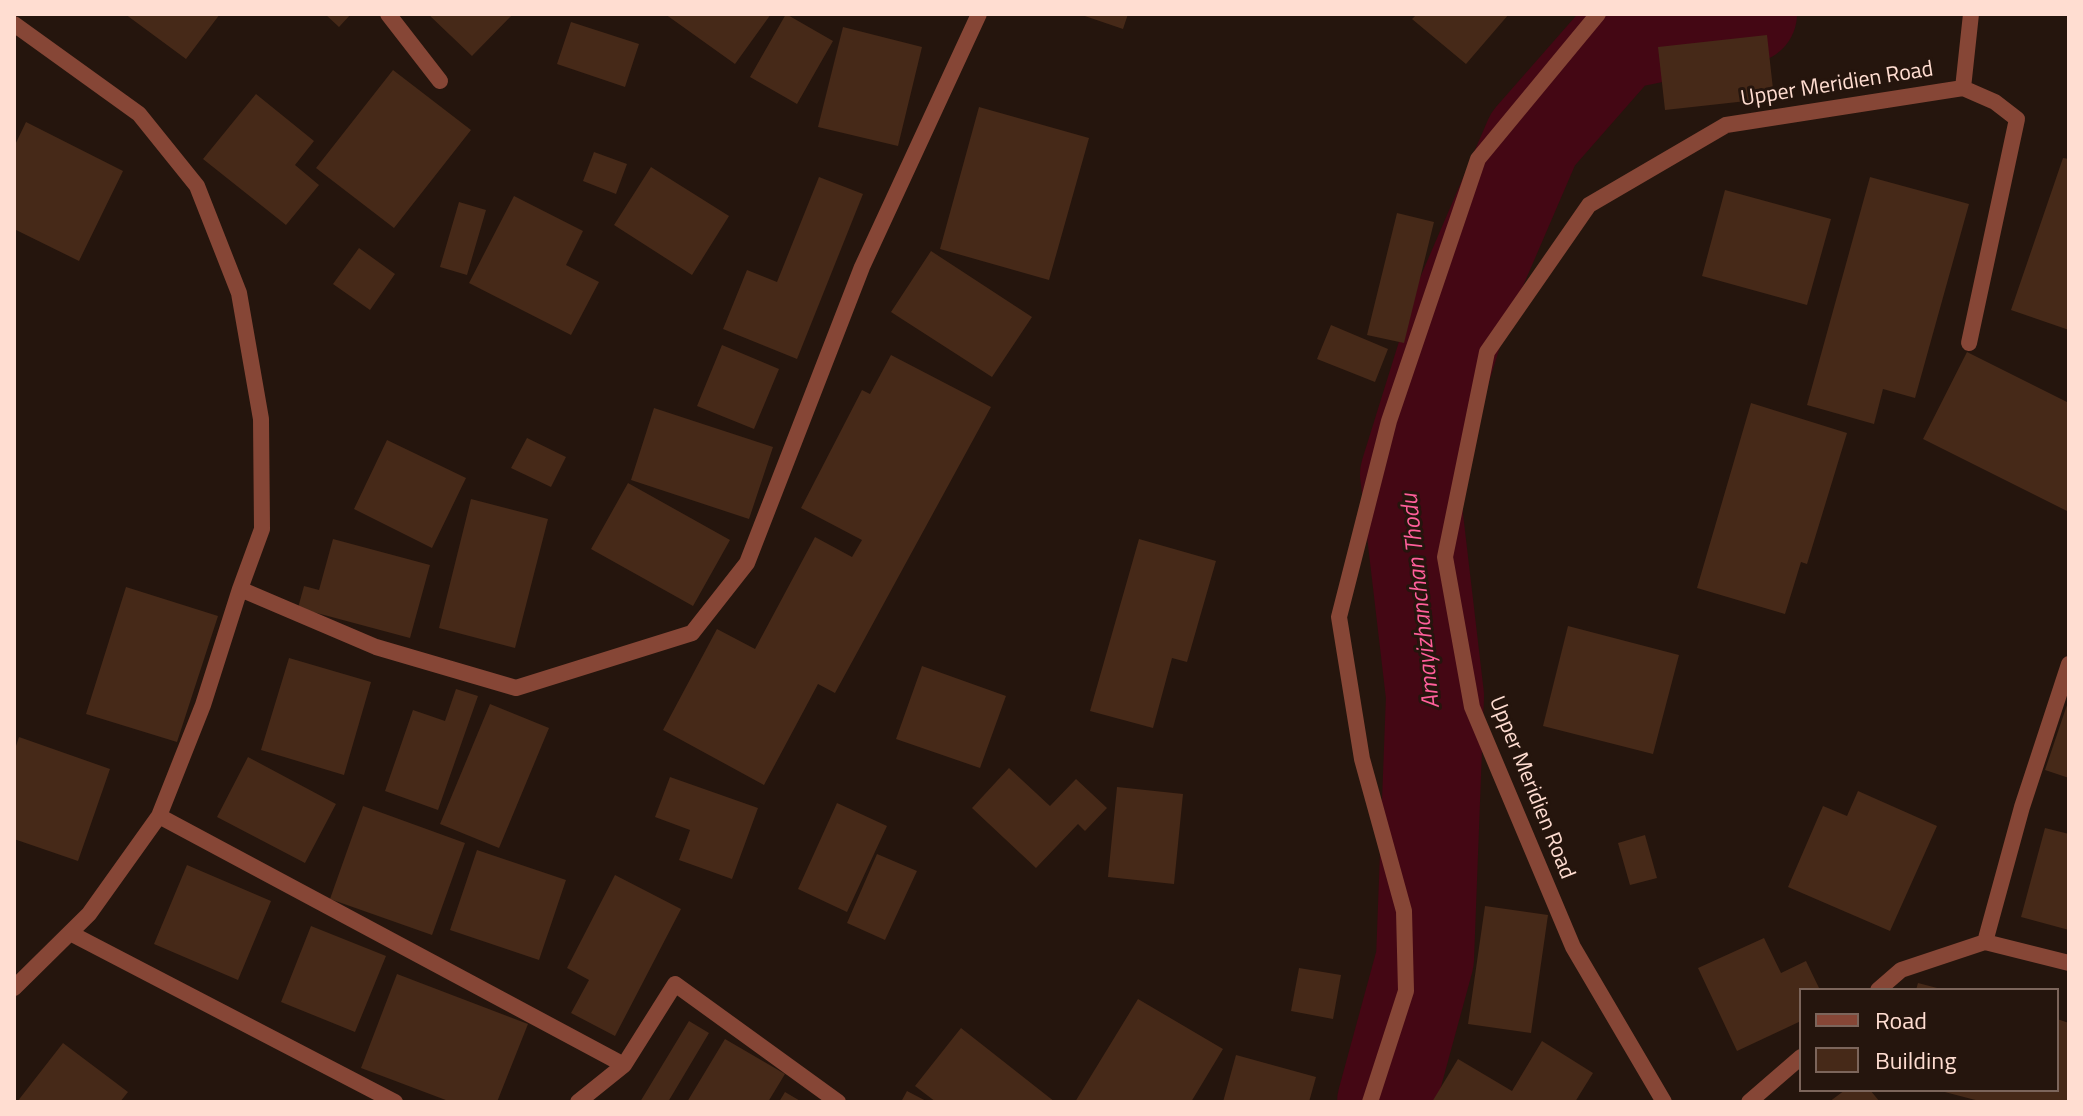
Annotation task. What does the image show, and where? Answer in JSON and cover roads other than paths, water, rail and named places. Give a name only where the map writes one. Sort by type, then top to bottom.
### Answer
[{"type":"street","points":[[388,14],[440,81]]},
{"type":"street","points":[[240,589],[376,647],[516,688],[692,633],[747,563],[862,267],[979,14]]},
{"type":"street","points":[[1370,1102],[1406,991],[1404,911],[1362,759],[1339,617],[1389,421],[1478,159],[1598,14]]},
{"type":"street","name":"Upper Meridien Road","points":[[1664,1102],[1573,947],[1472,707],[1445,557],[1487,352],[1589,205],[1726,125],[1963,88],[1971,14]]},
{"type":"street","points":[[14,24],[139,114],[197,186],[239,293],[261,419],[262,529],[203,705],[159,816],[89,914],[14,988]]},
{"type":"street","points":[[1963,88],[1995,102],[2017,119],[1969,343]]},
{"type":"street","points":[[1985,942],[2022,807],[2069,664]]},
{"type":"street","points":[[159,816],[624,1065]]},
{"type":"street","points":[[70,933],[395,1102]]},
{"type":"street","points":[[1880,988],[1901,970],[1985,942],[2069,963]]},
{"type":"street","points":[[578,1102],[624,1065],[675,984],[838,1102]]},
{"type":"street","points":[[1749,1102],[1799,1059]]},
{"type":"waterway","name":"Amayizhanchan Thodu","points":[[1386,1102],[1425,959],[1435,696],[1409,474],[1462,304],[1533,139],[1619,41],[1748,14]]}]
